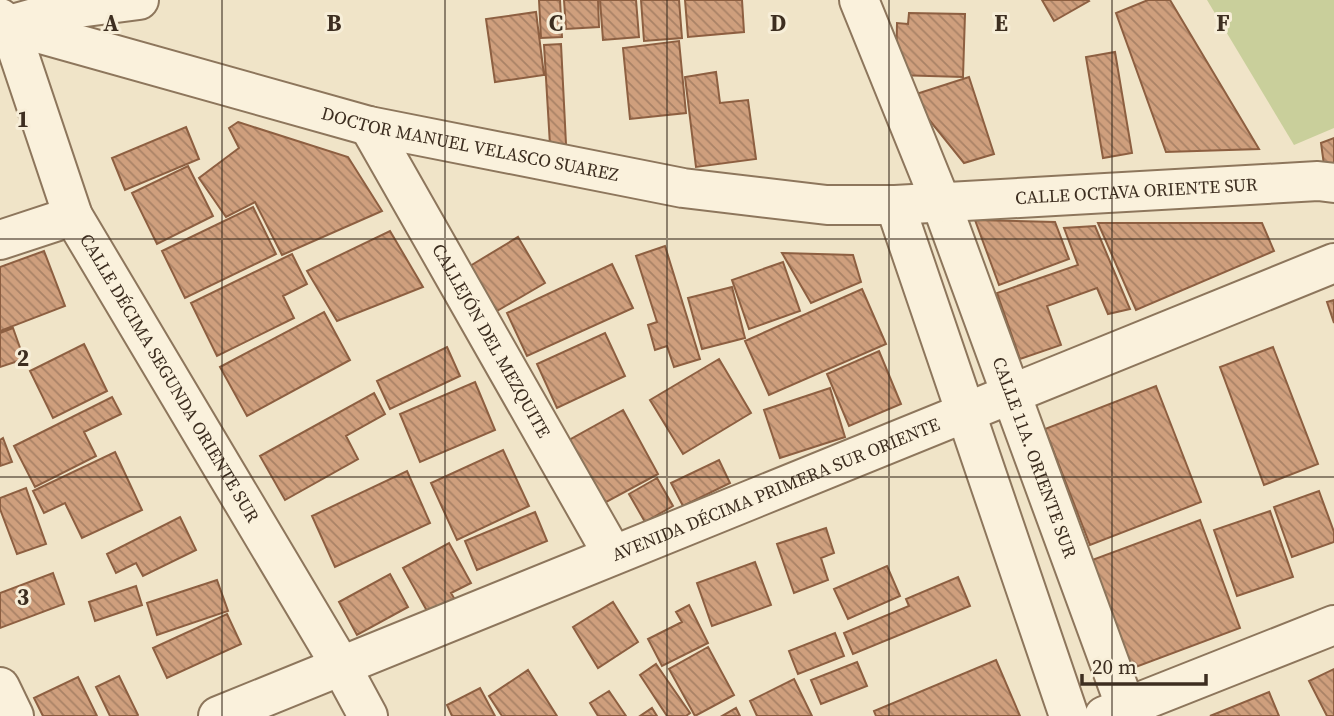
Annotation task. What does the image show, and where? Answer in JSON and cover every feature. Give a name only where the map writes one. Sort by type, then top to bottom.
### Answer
[{"type":"street","points":[[3,22],[63,10],[139,0]]},
{"type":"street","name":"CALLE 11A. ORIENTE SUR","points":[[859,0],[940,200],[1120,713]]},
{"type":"street","name":"DOCTOR MANUEL VELASCO SUAREZ","points":[[3,22],[369,126],[682,188],[827,205],[895,205],[940,200]]},
{"type":"street","name":"CALLE DÉCIMA SEGUNDA ORIENTE SUR","points":[[3,22],[72,216],[341,666],[368,716]]},
{"type":"street","name":"CALLEJÓN DEL MEZQUITE","points":[[369,126],[613,555]]},
{"type":"street","name":"CALLE OCTAVA ORIENTE SUR","points":[[940,200],[1318,181],[1334,183]]},
{"type":"street","points":[[895,205],[1069,716]]},
{"type":"street","points":[[0,240],[72,216]]},
{"type":"street","name":"AVENIDA DÉCIMA PRIMERA SUR ORIENTE","points":[[218,716],[1334,262]]},
{"type":"street","points":[[1120,713],[1334,625]]},
{"type":"street","points":[[0,687],[14,716]]},
{"type":"green space","points":[[1207,0],[1334,0],[1334,128],[1294,145]]},
{"type":"building","points":[[539,0],[560,0],[562,37],[541,38]]},
{"type":"building","points":[[564,0],[598,0],[599,27],[566,29]]},
{"type":"building","points":[[600,0],[636,0],[639,37],[603,40]]},
{"type":"building","points":[[641,0],[679,0],[682,38],[644,41]]},
{"type":"building","points":[[685,0],[742,0],[744,32],[688,37]]},
{"type":"building","points":[[1042,0],[1088,0],[1089,1],[1054,21]]},
{"type":"building","points":[[1148,0],[1170,0],[1259,149],[1166,152],[1116,13]]},
{"type":"building","points":[[536,12],[544,75],[495,82],[486,19]]},
{"type":"building","points":[[909,13],[965,14],[963,77],[896,75],[897,23],[908,24]]},
{"type":"building","points":[[679,41],[686,113],[630,119],[623,48]]},
{"type":"building","points":[[561,44],[566,144],[550,145],[544,45]]},
{"type":"building","points":[[1115,52],[1132,153],[1103,158],[1086,57]]},
{"type":"building","points":[[716,72],[720,103],[748,100],[756,159],[696,167],[685,77]]},
{"type":"building","points":[[969,77],[994,154],[964,163],[910,96]]},
{"type":"building","points":[[238,122],[348,157],[382,211],[282,255],[255,202],[226,217],[199,178],[239,148],[229,128]]},
{"type":"building","points":[[186,127],[199,159],[125,190],[112,158]]},
{"type":"building","points":[[1334,138],[1334,166],[1324,165],[1321,143]]},
{"type":"building","points":[[188,166],[213,216],[157,244],[132,193]]},
{"type":"building","points":[[253,207],[276,254],[185,298],[162,251]]},
{"type":"building","points":[[975,220],[1055,222],[1069,259],[999,285]]},
{"type":"building","points":[[1098,223],[1262,223],[1274,251],[1136,310]]},
{"type":"building","points":[[1095,226],[1130,309],[1108,314],[1097,288],[1047,306],[1061,345],[1020,359],[997,293],[1078,265],[1064,228]]},
{"type":"building","points":[[390,231],[423,287],[337,321],[307,271]]},
{"type":"building","points":[[518,237],[545,283],[497,311],[470,266]]},
{"type":"building","points":[[665,246],[700,359],[674,367],[667,346],[655,350],[648,325],[657,322],[636,256]]},
{"type":"building","points":[[44,251],[65,306],[0,331],[0,267]]},
{"type":"building","points":[[782,253],[853,255],[861,282],[811,303]]},
{"type":"building","points":[[292,254],[307,284],[283,296],[294,318],[217,356],[191,303]]},
{"type":"building","points":[[783,262],[800,311],[749,329],[732,280]]},
{"type":"building","points":[[612,264],[633,308],[527,356],[507,313]]},
{"type":"building","points":[[732,287],[745,338],[702,349],[688,298]]},
{"type":"building","points":[[862,289],[886,344],[769,395],[745,341]]},
{"type":"building","points":[[1334,300],[1334,323],[1327,302]]},
{"type":"building","points":[[324,312],[350,360],[247,416],[220,367]]},
{"type":"building","points":[[13,328],[24,359],[0,367],[0,333]]},
{"type":"building","points":[[605,333],[625,376],[557,408],[537,364]]},
{"type":"building","points":[[84,344],[107,391],[53,418],[30,371]]},
{"type":"building","points":[[447,347],[460,376],[390,409],[377,381]]},
{"type":"building","points":[[1273,347],[1318,464],[1264,485],[1220,367]]},
{"type":"building","points":[[879,351],[901,404],[849,426],[827,374]]},
{"type":"building","points":[[719,359],[751,413],[683,454],[650,400]]},
{"type":"building","points":[[475,382],[495,430],[420,462],[400,414]]},
{"type":"building","points":[[1156,386],[1201,502],[1090,545],[1045,429]]},
{"type":"building","points":[[830,388],[845,437],[780,458],[764,410]]},
{"type":"building","points":[[374,393],[385,414],[346,436],[358,459],[285,500],[260,456]]},
{"type":"building","points":[[112,397],[121,414],[84,432],[96,456],[35,487],[14,446]]},
{"type":"building","points":[[623,410],[658,474],[597,507],[562,444]]},
{"type":"building","points":[[3,438],[12,462],[0,466],[0,440]]},
{"type":"building","points":[[503,450],[529,506],[457,540],[431,483]]},
{"type":"building","points":[[115,452],[142,510],[82,538],[65,503],[44,513],[33,491]]},
{"type":"building","points":[[719,460],[730,483],[683,506],[671,483]]},
{"type":"building","points":[[407,471],[430,523],[335,567],[312,516]]},
{"type":"building","points":[[657,478],[673,506],[645,522],[629,494]]},
{"type":"building","points":[[26,488],[46,544],[17,554],[0,509],[0,498]]},
{"type":"building","points":[[1319,491],[1334,532],[1334,542],[1292,557],[1274,507]]},
{"type":"building","points":[[1270,511],[1293,577],[1237,596],[1214,530]]},
{"type":"building","points":[[535,512],[547,541],[477,570],[465,541]]},
{"type":"building","points":[[180,517],[196,550],[143,576],[136,563],[116,573],[107,554]]},
{"type":"building","points":[[1200,520],[1240,628],[1125,671],[1084,563]]},
{"type":"building","points":[[826,528],[834,553],[821,558],[828,580],[794,593],[777,544]]},
{"type":"building","points":[[449,543],[471,583],[451,593],[458,605],[432,620],[403,568]]},
{"type":"building","points":[[755,562],[771,605],[712,626],[697,583]]},
{"type":"building","points":[[887,566],[900,596],[848,619],[834,589]]},
{"type":"building","points":[[53,573],[64,604],[0,628],[0,593]]},
{"type":"building","points":[[390,574],[408,607],[357,635],[339,602]]},
{"type":"building","points":[[958,577],[970,606],[853,654],[844,633],[909,606],[906,599]]},
{"type":"building","points":[[217,580],[228,611],[157,635],[147,603]]},
{"type":"building","points":[[136,586],[142,605],[95,621],[89,602]]},
{"type":"building","points":[[613,602],[638,642],[598,668],[573,627]]},
{"type":"building","points":[[689,605],[708,643],[662,666],[648,639],[682,622],[676,612]]},
{"type":"building","points":[[227,614],[241,644],[167,678],[153,648]]},
{"type":"building","points":[[835,633],[844,656],[798,674],[789,651]]},
{"type":"building","points":[[708,647],[734,695],[695,716],[669,669]]},
{"type":"building","points":[[996,660],[1020,716],[876,716],[874,711]]},
{"type":"building","points":[[857,662],[867,686],[821,704],[811,680]]},
{"type":"building","points":[[656,664],[690,713],[686,716],[667,716],[640,675]]},
{"type":"building","points":[[1334,669],[1334,716],[1327,716],[1309,681]]},
{"type":"building","points":[[528,670],[557,716],[502,716],[489,696]]},
{"type":"building","points":[[119,676],[137,716],[110,716],[96,687]]},
{"type":"building","points":[[78,677],[97,716],[43,716],[34,698]]},
{"type":"building","points":[[794,679],[812,716],[757,716],[750,701]]},
{"type":"building","points":[[480,688],[495,716],[452,716],[447,705]]},
{"type":"building","points":[[609,691],[626,716],[598,716],[590,703]]},
{"type":"building","points":[[1269,692],[1279,716],[1210,716]]},
{"type":"building","points":[[652,708],[657,716],[640,716]]},
{"type":"building","points":[[736,708],[740,716],[722,716]]}]
